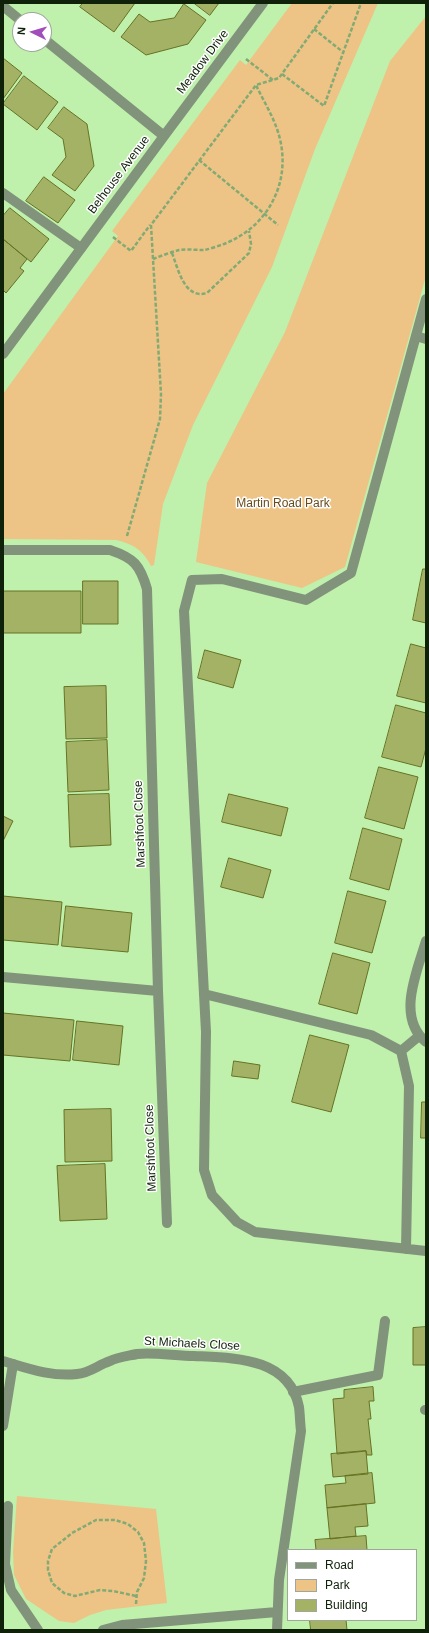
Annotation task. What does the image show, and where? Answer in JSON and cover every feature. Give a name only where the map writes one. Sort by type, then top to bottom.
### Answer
[{"type":"street","name":"Meadow Drive","points":[[164,136],[263,3]]},
{"type":"street","points":[[3,6],[12,13]]},
{"type":"street","name":"Belhouse Avenue","points":[[3,354],[164,136],[52,45]]},
{"type":"street","points":[[3,192],[81,248]]},
{"type":"street","points":[[426,299],[351,573],[306,600],[222,579],[192,580],[184,611],[206,1032],[204,1170],[212,1196],[237,1222],[255,1232],[426,1251]]},
{"type":"street","points":[[416,336],[426,339]]},
{"type":"street","name":"Marshfoot Close","points":[[3,550],[110,550],[122,554],[132,560],[142,572],[147,589],[158,991],[167,1223]]},
{"type":"street","points":[[401,1051],[423,1039],[411,1017],[411,995],[426,941]]},
{"type":"street","points":[[3,977],[158,991]]},
{"type":"street","points":[[204,994],[371,1035],[401,1051],[409,1086],[406,1249]]},
{"type":"street","points":[[293,1392],[378,1375],[385,1321]]},
{"type":"street","name":"St Michaels Close","points":[[3,1361],[42,1373],[59,1375],[77,1374],[91,1371],[110,1360],[138,1354],[234,1358],[257,1362],[276,1372],[291,1387],[299,1406],[301,1431],[279,1580],[277,1630]]},
{"type":"street","points":[[3,1426],[13,1364]]},
{"type":"street","points":[[8,1506],[5,1564],[11,1590],[38,1630]]},
{"type":"street","points":[[103,1630],[122,1625],[277,1612]]},
{"type":"path","points":[[112,237],[131,251],[256,85],[279,78],[333,3]]},
{"type":"path","points":[[282,74],[324,106],[361,3]]},
{"type":"path","points":[[314,29],[343,52]]},
{"type":"path","points":[[246,59],[273,80]]},
{"type":"path","points":[[153,259],[179,250],[206,250],[224,244],[249,231],[264,215],[279,188],[283,151],[278,131],[256,85]]},
{"type":"path","points":[[199,160],[278,225]]},
{"type":"path","points":[[122,554],[160,419],[161,394],[151,225]]},
{"type":"path","points":[[172,253],[186,288],[191,292],[202,294],[206,293],[248,253],[251,244],[249,231]]},
{"type":"path","points":[[136,1596],[113,1590],[100,1590],[75,1596],[64,1593],[52,1583],[48,1570],[48,1561],[52,1549],[72,1533],[96,1520],[115,1520],[128,1524],[138,1532],[144,1544],[146,1561],[144,1578],[135,1600],[139,1624]]},
{"type":"green space","points":[[292,3],[378,3],[315,149],[272,267],[193,425],[163,504],[154,565],[151,566],[145,556],[137,548],[116,540],[3,539],[3,394],[118,236],[112,231],[240,60],[246,65]]},
{"type":"green space","name":"Martin Road Park","points":[[426,16],[426,276],[345,567],[302,588],[196,562],[207,483],[285,332],[390,61]]},
{"type":"green space","points":[[17,1496],[156,1509],[167,1603],[106,1610],[90,1615],[74,1623],[59,1621],[26,1599],[14,1575],[13,1552]]},
{"type":"building","points":[[83,3],[135,3],[114,32],[80,7]]},
{"type":"building","points":[[194,3],[219,3],[210,15]]},
{"type":"building","points":[[184,4],[206,20],[188,44],[146,55],[121,37],[139,14],[150,22],[174,18]]},
{"type":"building","points":[[3,58],[22,73],[3,99]]},
{"type":"building","points":[[24,76],[58,102],[37,130],[3,104]]},
{"type":"building","points":[[64,107],[87,124],[94,166],[75,191],[52,175],[66,157],[63,139],[48,128]]},
{"type":"building","points":[[44,177],[75,200],[58,223],[26,201]]},
{"type":"building","points":[[10,208],[49,239],[31,262],[3,239],[3,216]]},
{"type":"building","points":[[3,239],[27,259],[20,268],[24,271],[6,293],[3,290]]},
{"type":"building","points":[[423,569],[426,569],[426,623],[413,620]]},
{"type":"building","points":[[83,581],[118,581],[118,624],[83,624]]},
{"type":"building","points":[[3,591],[81,591],[81,633],[3,633]]},
{"type":"building","points":[[411,644],[426,648],[426,703],[397,696]]},
{"type":"building","points":[[205,650],[241,660],[233,688],[198,678]]},
{"type":"building","points":[[106,686],[107,738],[66,739],[64,687]]},
{"type":"building","points":[[396,705],[426,713],[426,748],[421,767],[382,757]]},
{"type":"building","points":[[107,740],[109,790],[68,792],[66,742]]},
{"type":"building","points":[[379,767],[418,777],[404,829],[365,818]]},
{"type":"building","points":[[109,794],[111,845],[70,847],[68,795]]},
{"type":"building","points":[[229,794],[288,808],[281,836],[222,822]]},
{"type":"building","points":[[3,816],[13,821],[3,841]]},
{"type":"building","points":[[363,828],[402,839],[389,890],[350,879]]},
{"type":"building","points":[[229,858],[271,870],[263,898],[221,887]]},
{"type":"building","points":[[348,891],[386,901],[372,953],[335,943]]},
{"type":"building","points":[[3,896],[62,902],[58,945],[3,940]]},
{"type":"building","points":[[66,906],[132,913],[128,952],[62,946]]},
{"type":"building","points":[[333,953],[370,963],[357,1014],[319,1004]]},
{"type":"building","points":[[3,1013],[74,1020],[70,1061],[3,1055]]},
{"type":"building","points":[[77,1021],[123,1026],[119,1065],[73,1060]]},
{"type":"building","points":[[310,1035],[349,1045],[331,1112],[292,1102]]},
{"type":"building","points":[[234,1061],[260,1065],[258,1079],[232,1076]]},
{"type":"building","points":[[422,1102],[426,1102],[426,1138],[421,1138]]},
{"type":"building","points":[[111,1109],[112,1161],[65,1162],[64,1110]]},
{"type":"building","points":[[105,1164],[107,1219],[60,1221],[57,1166]]},
{"type":"building","points":[[426,1327],[426,1365],[413,1365],[413,1328]]},
{"type":"building","points":[[373,1387],[374,1401],[369,1401],[371,1419],[368,1419],[372,1455],[367,1455],[366,1451],[337,1454],[333,1399],[344,1398],[344,1390]]},
{"type":"building","points":[[366,1451],[368,1474],[333,1477],[331,1454]]},
{"type":"building","points":[[372,1473],[375,1503],[327,1508],[325,1485],[346,1483],[345,1476]]},
{"type":"building","points":[[366,1504],[368,1526],[355,1527],[356,1536],[330,1539],[327,1508]]},
{"type":"building","points":[[366,1536],[367,1549],[316,1549],[315,1540]]},
{"type":"building","points":[[310,1621],[346,1621],[347,1630],[311,1630]]}]
